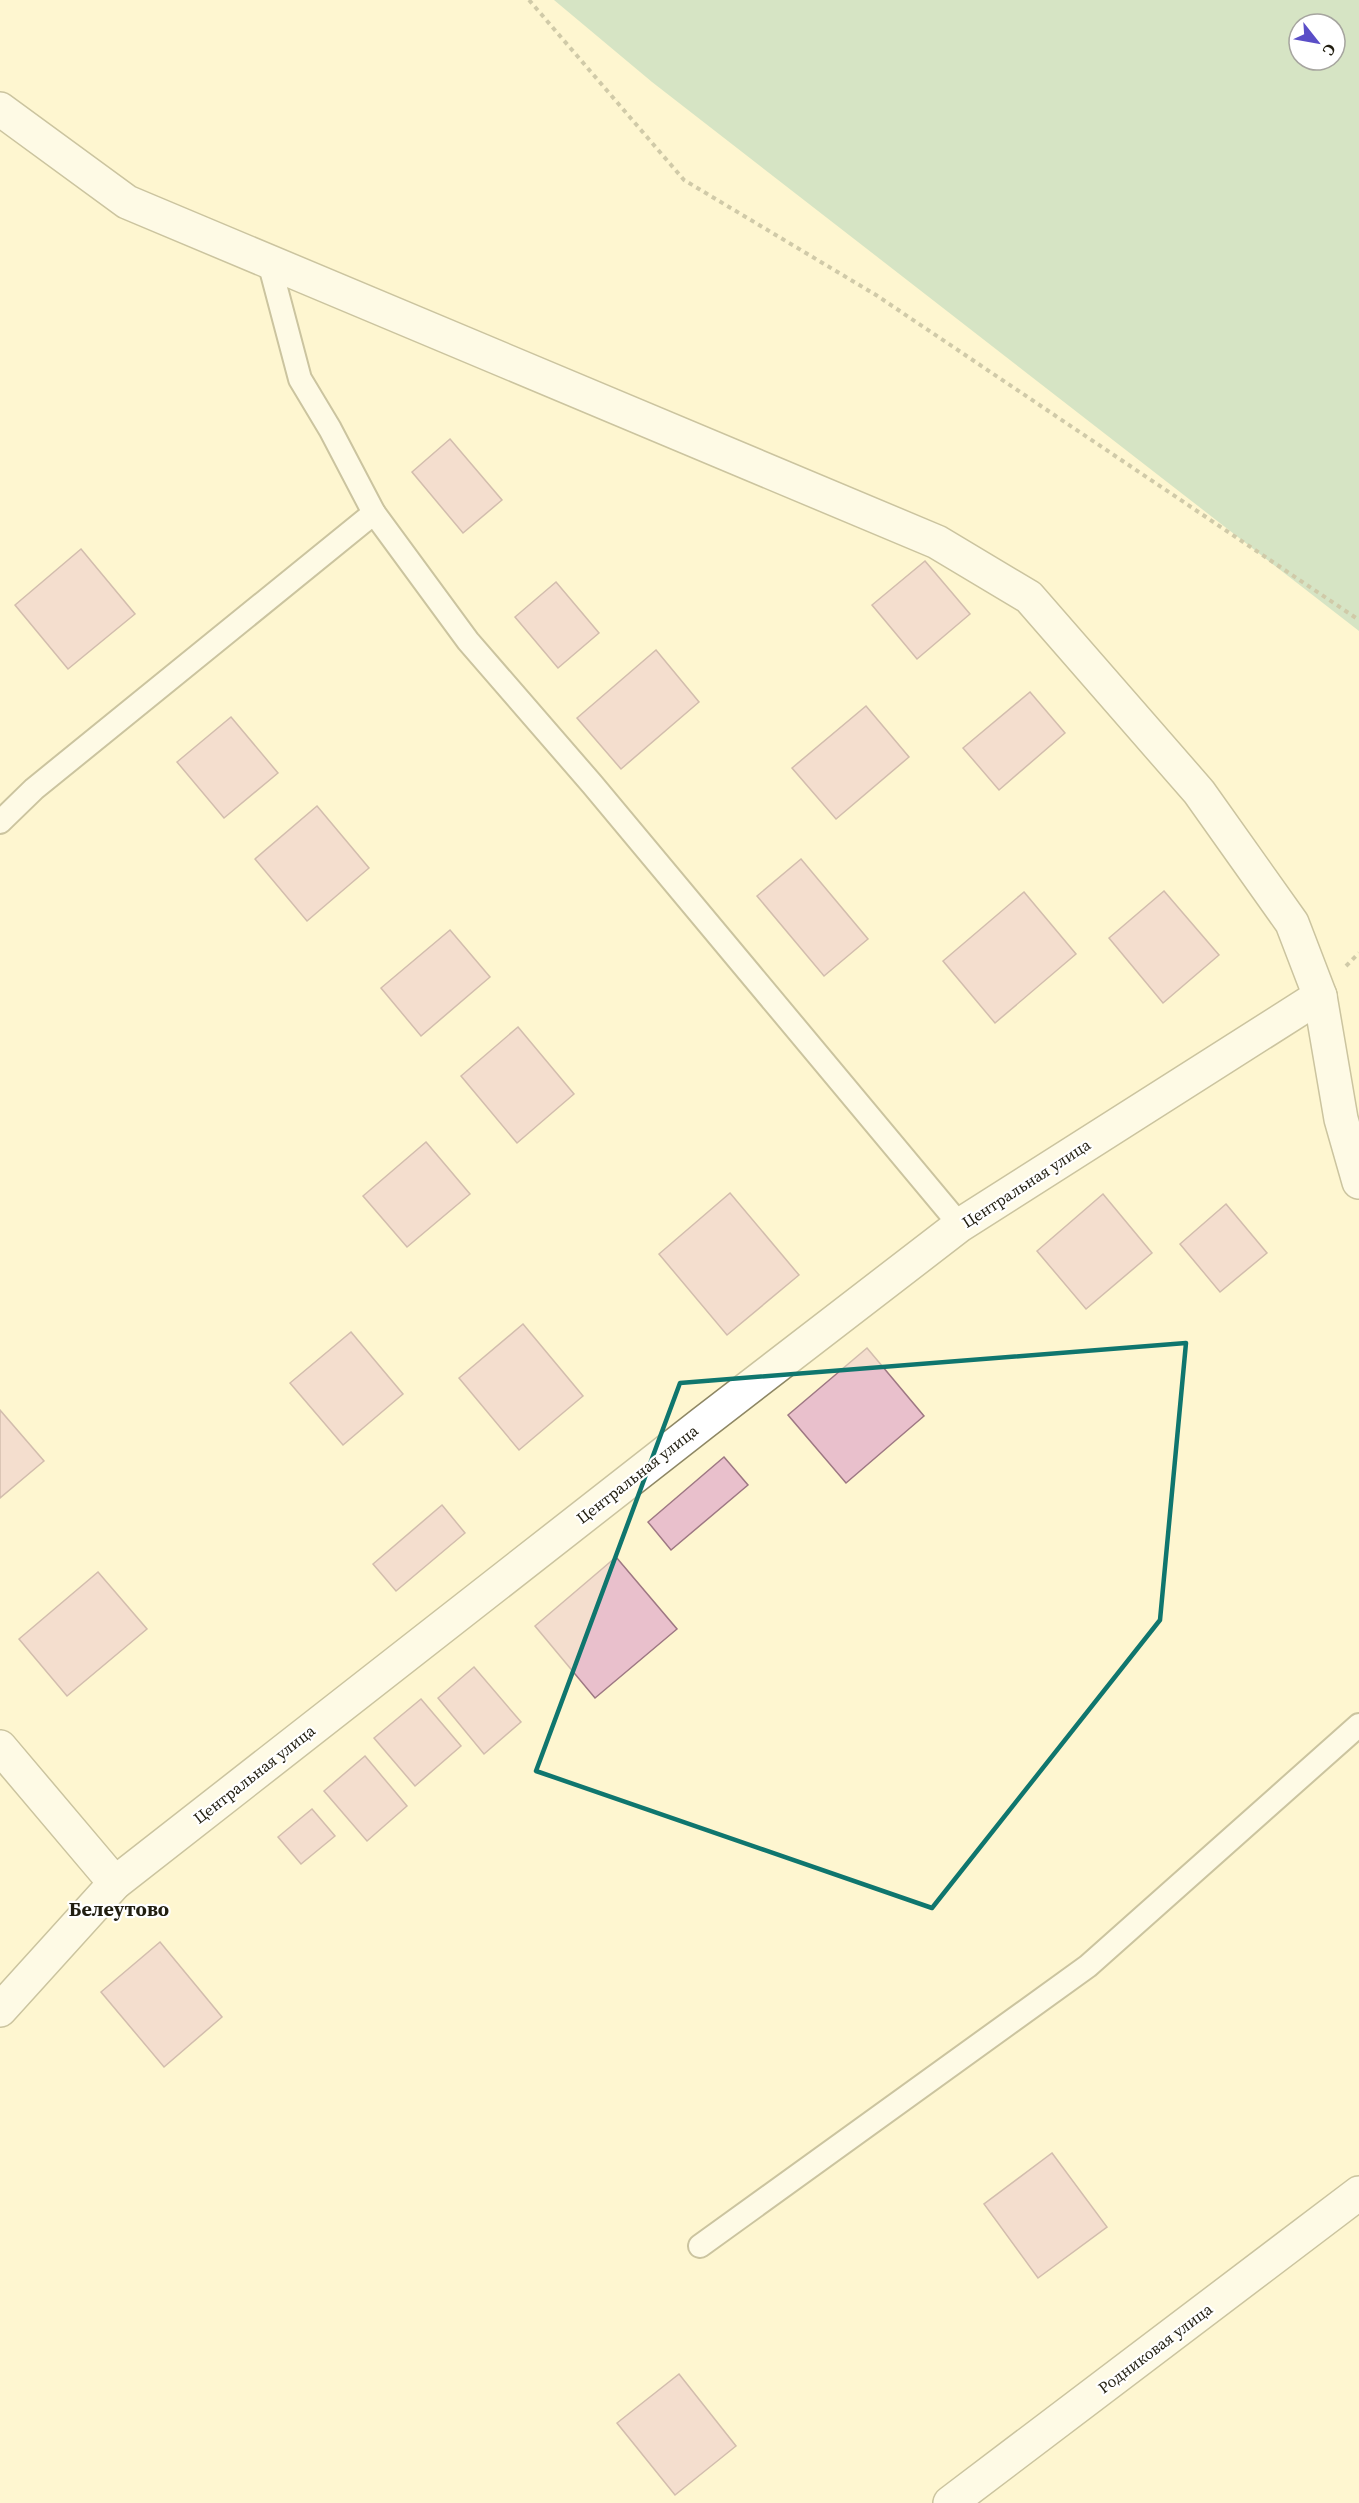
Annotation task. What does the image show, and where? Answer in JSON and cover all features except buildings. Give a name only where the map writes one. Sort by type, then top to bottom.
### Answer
[{"type":"street","points":[[0,109],[127,202],[937,542],[1029,597],[1199,792],[1292,923],[1320,996],[1341,1119],[1359,1182]]},
{"type":"street","name":"Центральная улица","points":[[0,2010],[115,1883],[960,1225],[1320,996]]},
{"type":"street","points":[[0,1747],[115,1883]]},
{"type":"street","name":"Родниковая улица","points":[[950,2503],[1359,2193]]},
{"type":"lane","points":[[269,262],[300,379],[330,429],[374,513],[468,641],[592,784],[960,1225]]},
{"type":"lane","points":[[0,822],[33,789],[374,513]]},
{"type":"lane","points":[[700,2246],[1088,1966],[1359,1725]]},
{"type":"path","points":[[529,0],[684,180],[876,295],[1359,620]]},
{"type":"highlighted area","points":[[1186,1343],[1160,1620],[932,1908],[536,1771],[680,1383]]},
{"type":"green space","points":[[554,0],[1359,0],[1359,631],[652,82]]},
{"type":"district","name":"Белеутово","points":[[119,1909]]}]
